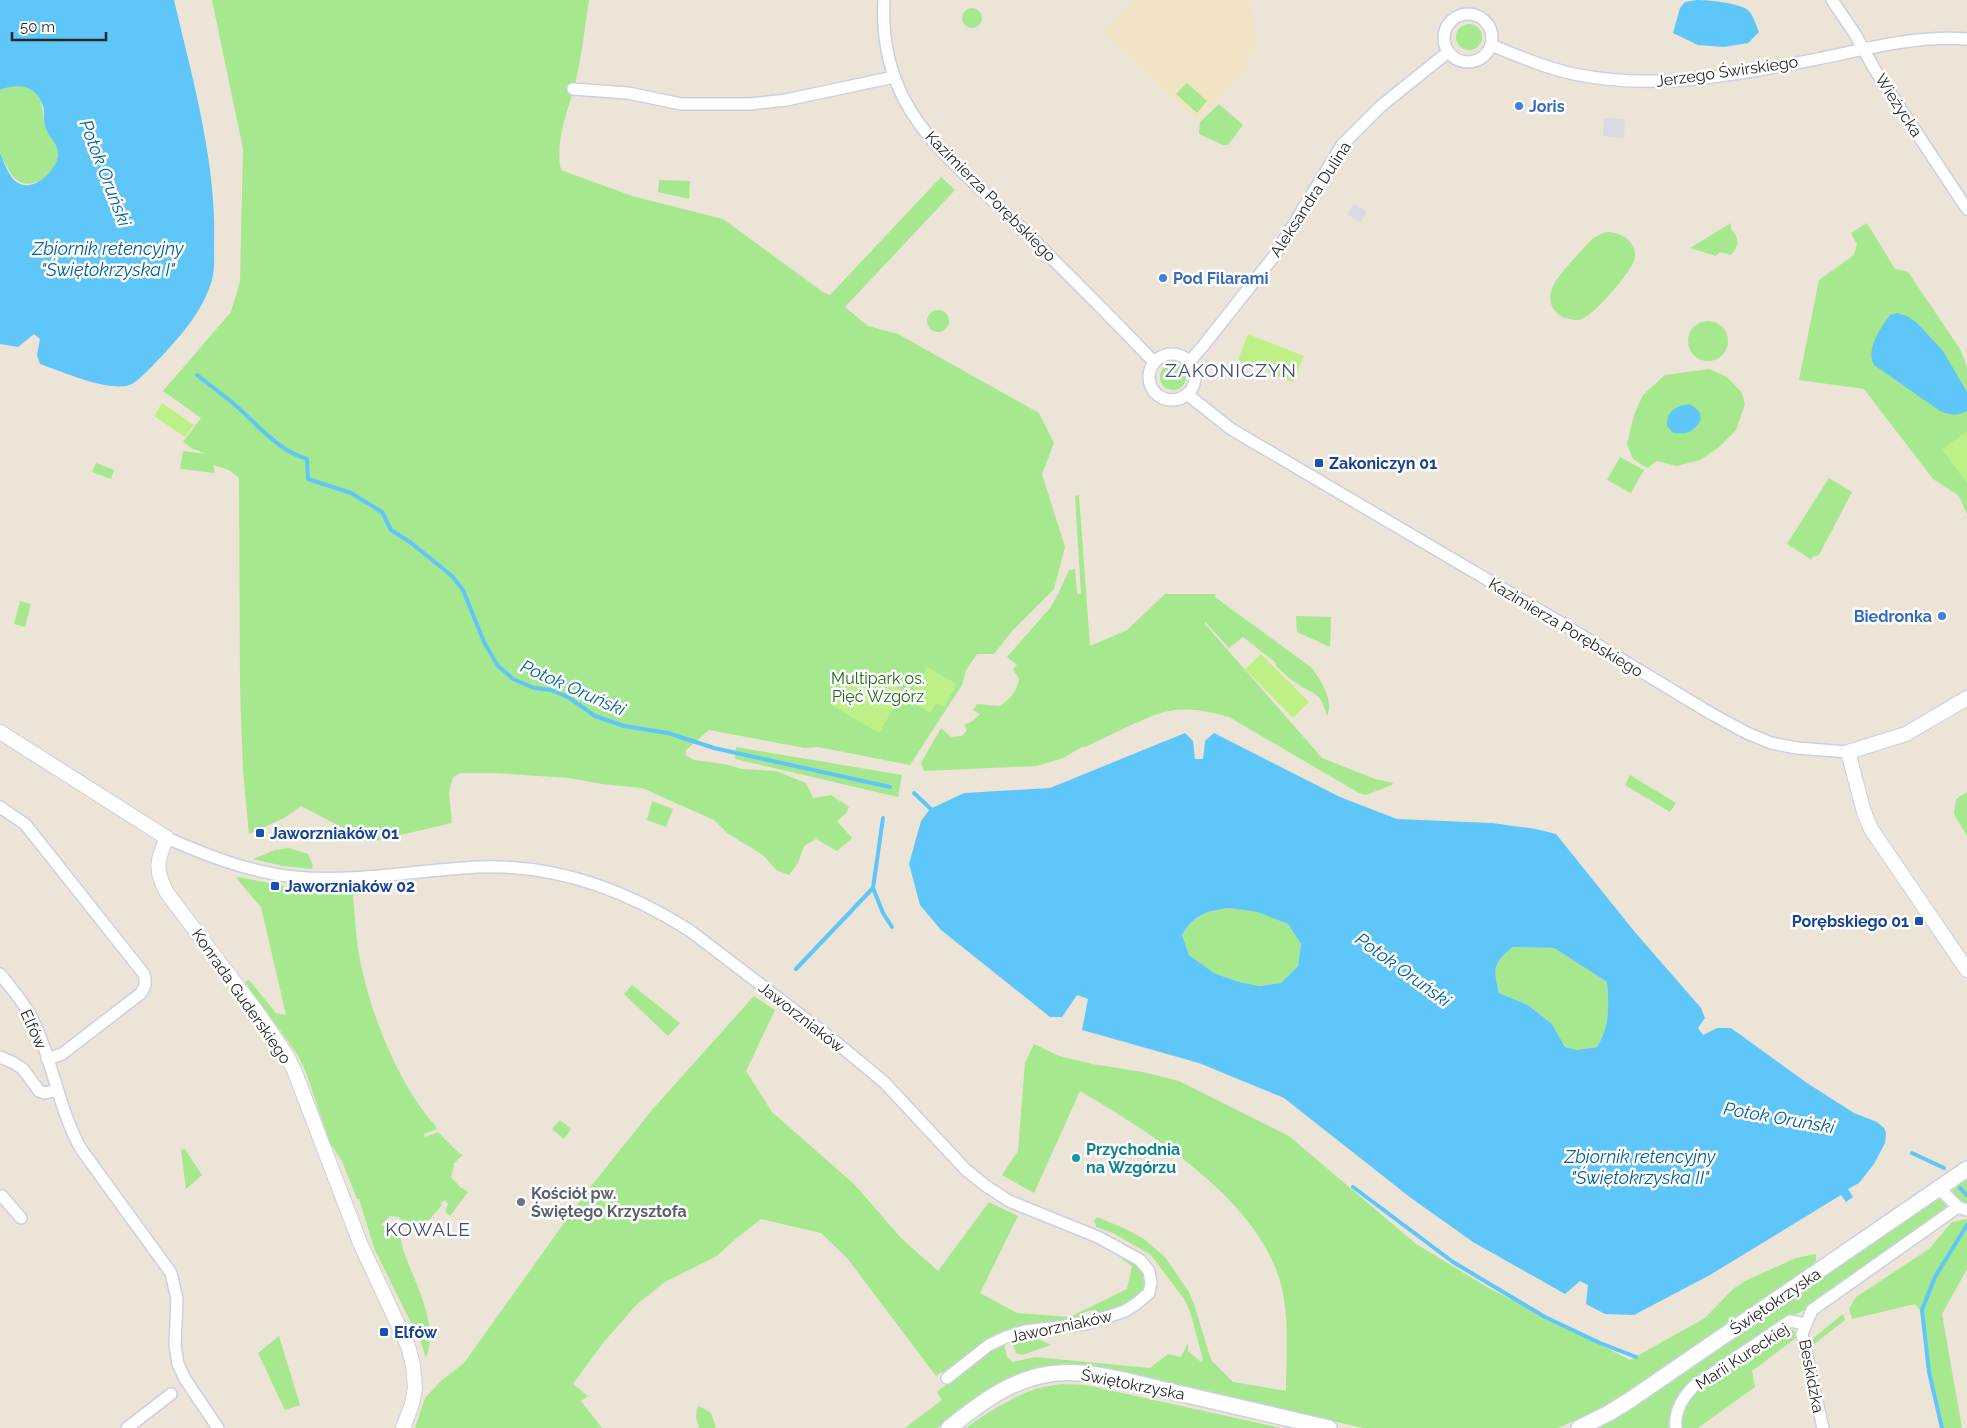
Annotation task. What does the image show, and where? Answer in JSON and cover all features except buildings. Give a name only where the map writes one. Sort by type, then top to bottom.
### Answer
[{"type":"main road","name":"Świętokrzyska","points":[[1579,1428],[1630,1400],[1967,1169]]},
{"type":"main road","name":"Świętokrzyska","points":[[950,1428],[988,1399],[1011,1386],[1038,1376],[1065,1372],[1104,1376],[1329,1428]]},
{"type":"street","name":"Kazimierza Porębskiego","points":[[884,0],[886,48],[894,77],[904,100],[916,118],[942,150],[1098,303],[1154,362]]},
{"type":"street","name":"Wieżycka","points":[[1832,0],[1967,209]]},
{"type":"street","points":[[1466,14],[1475,15],[1484,19],[1490,27],[1491,45],[1486,54],[1477,60],[1467,62],[1456,59],[1448,52],[1444,38],[1445,30],[1449,23],[1457,17],[1466,14]]},
{"type":"street","name":"Jerzego Świrskiego","points":[[1491,45],[1572,74],[1623,81],[1660,82],[1682,81],[1778,67],[1910,41],[1942,38],[1967,39]]},
{"type":"street","name":"Aleksandra Dulina","points":[[1189,362],[1204,346],[1275,254],[1342,146],[1381,106],[1448,52]]},
{"type":"street","points":[[573,89],[628,93],[681,104],[750,104],[786,100],[894,77]]},
{"type":"street","points":[[1167,355],[1183,357],[1189,362],[1195,375],[1194,382],[1187,394],[1176,400],[1170,400],[1164,399],[1154,392],[1149,380],[1149,374],[1154,362],[1160,357],[1167,355]]},
{"type":"street","name":"Kazimierza Porębskiego","points":[[1187,394],[1231,429],[1725,721],[1771,743],[1807,749],[1848,752],[1906,734],[1967,698]]},
{"type":"street","points":[[0,732],[168,838]]},
{"type":"street","points":[[1848,752],[1864,812],[1871,829],[1967,970]]},
{"type":"street","points":[[0,807],[24,824],[144,974],[146,981],[140,994],[62,1054],[48,1059]]},
{"type":"street","name":"Jaworzniaków","points":[[168,838],[230,863],[293,877],[356,878],[478,867],[508,867],[558,874],[587,881],[622,894],[667,916],[689,930],[832,1039],[884,1082],[966,1170],[986,1186],[1016,1204],[1098,1237],[1140,1260],[1149,1271],[1151,1283],[1148,1293],[1125,1312],[1085,1324],[1025,1331],[1006,1337],[989,1345],[946,1378]]},
{"type":"street","name":"Konrada Guderskiego","points":[[168,838],[158,857],[159,876],[162,883],[167,893],[260,1016],[287,1056],[360,1243],[408,1346],[413,1365],[415,1388],[412,1404],[403,1428]]},
{"type":"street","name":"Elfów","points":[[0,974],[31,1016],[48,1059],[70,1130],[80,1149],[170,1273],[177,1299],[175,1346],[178,1364],[184,1379],[218,1428]]},
{"type":"street","name":"Elfów","points":[[0,1057],[23,1069],[39,1091],[45,1093],[57,1090]]},
{"type":"street","points":[[1940,1189],[1962,1208]]},
{"type":"street","points":[[0,1198],[2,1196],[21,1218]]},
{"type":"street","name":"Świętokrzyska","points":[[1806,1324],[1812,1310],[1962,1208]]},
{"type":"street","name":"Marii Kureckiej","points":[[1676,1428],[1678,1412],[1683,1397],[1694,1386],[1790,1321],[1806,1324]]},
{"type":"street","name":"Beskidzka","points":[[1806,1324],[1802,1334],[1823,1428]]},
{"type":"street","points":[[128,1428],[171,1394]]},
{"type":"shaded area","points":[[1134,0],[1250,0],[1256,47],[1244,60],[1250,66],[1196,121],[1103,31]]},
{"type":"shaded area","points":[[1604,118],[1625,119],[1624,138],[1603,136]]},
{"type":"shaded area","points":[[1354,204],[1367,212],[1360,222],[1347,214]]},
{"type":"green space","name":"Multipark os. Pięć Wzgórz","points":[[212,0],[589,0],[578,70],[563,125],[559,148],[561,170],[632,196],[723,219],[823,292],[830,295],[941,177],[955,190],[845,307],[868,326],[898,334],[1039,413],[1054,443],[1042,474],[1065,547],[1054,589],[1013,630],[994,654],[977,654],[966,670],[962,685],[910,765],[818,747],[805,748],[709,730],[686,750],[686,755],[694,760],[724,764],[742,769],[776,771],[806,783],[813,798],[831,795],[849,807],[846,813],[837,821],[852,838],[837,851],[816,839],[804,846],[798,863],[789,875],[776,870],[763,855],[727,833],[714,820],[642,788],[569,778],[494,773],[461,773],[453,777],[449,792],[452,823],[370,842],[301,806],[284,818],[249,834],[243,771],[240,687],[239,478],[229,470],[213,465],[215,473],[180,469],[183,451],[207,454],[193,449],[183,442],[201,418],[163,391],[231,312],[240,282],[243,149]]},
{"type":"green space","points":[[972,8],[979,11],[982,18],[979,25],[972,28],[965,25],[962,18],[965,11]]},
{"type":"green space","points":[[1469,24],[1478,28],[1482,37],[1478,46],[1469,50],[1460,46],[1456,37],[1460,28]]},
{"type":"green space","points":[[1187,83],[1207,101],[1197,113],[1176,94]]},
{"type":"green space","points":[[16,85],[31,89],[39,97],[45,127],[58,151],[57,160],[49,173],[41,180],[29,184],[20,182],[12,175],[0,153],[0,90]]},
{"type":"green space","points":[[1219,104],[1243,125],[1228,145],[1223,145],[1199,134],[1200,122]]},
{"type":"green space","points":[[659,180],[690,181],[689,199],[658,192]]},
{"type":"green space","points":[[1731,223],[1731,229],[1736,236],[1737,242],[1736,248],[1731,255],[1720,252],[1716,256],[1690,248]]},
{"type":"green space","points":[[1867,223],[1895,269],[1908,272],[1960,349],[1967,367],[1967,514],[1959,496],[1933,479],[1864,389],[1799,380],[1819,280],[1854,255],[1857,244],[1851,233]]},
{"type":"green space","points":[[1606,232],[1618,234],[1632,244],[1635,256],[1630,269],[1600,305],[1585,318],[1579,320],[1563,317],[1555,311],[1551,302],[1550,296],[1555,281],[1592,239]]},
{"type":"green space","points":[[938,310],[946,313],[949,321],[946,329],[938,332],[930,329],[927,321],[930,313]]},
{"type":"green space","points":[[1704,321],[1712,321],[1719,324],[1725,330],[1728,341],[1725,352],[1719,358],[1712,361],[1704,361],[1697,358],[1691,352],[1688,345],[1688,337],[1691,330],[1697,324]]},
{"type":"green space","points":[[1248,334],[1304,356],[1293,382],[1238,360]]},
{"type":"green space","points":[[1173,364],[1182,368],[1186,377],[1182,386],[1173,390],[1164,386],[1160,377],[1164,368]]},
{"type":"green space","points":[[1709,369],[1727,377],[1742,393],[1745,404],[1736,430],[1719,447],[1700,460],[1677,466],[1657,461],[1647,468],[1633,459],[1627,444],[1634,415],[1643,395],[1665,375]]},
{"type":"green space","points":[[162,403],[194,425],[185,437],[154,416]]},
{"type":"green space","points":[[1967,431],[1967,484],[1942,449]]},
{"type":"green space","points":[[1620,457],[1644,470],[1631,493],[1607,480]]},
{"type":"green space","points":[[96,463],[114,470],[111,479],[92,472]]},
{"type":"green space","points":[[1829,478],[1852,492],[1819,555],[1812,557],[1812,560],[1787,544]]},
{"type":"green space","points":[[1079,495],[1090,646],[1127,630],[1165,594],[1216,594],[1215,597],[1312,668],[1316,673],[1328,697],[1329,710],[1327,716],[1317,696],[1293,681],[1277,667],[1275,662],[1243,637],[1229,648],[1205,622],[1322,758],[1375,779],[1393,783],[1392,785],[1366,795],[1359,793],[1229,717],[1189,710],[1175,710],[1154,715],[1082,747],[1063,758],[1037,766],[924,771],[921,763],[941,728],[951,737],[962,736],[967,730],[964,725],[980,714],[973,710],[977,704],[1000,706],[1013,694],[1019,678],[1013,670],[1017,665],[1007,657],[1050,608],[1069,570],[1075,569],[1077,594],[1081,594],[1075,496]]},
{"type":"green space","points":[[20,601],[31,604],[25,627],[14,624]]},
{"type":"green space","points":[[1296,616],[1331,617],[1330,647],[1297,632]]},
{"type":"green space","points":[[1261,654],[1309,702],[1293,718],[1245,669]]},
{"type":"green space","points":[[927,667],[957,684],[944,707],[936,703],[930,713],[914,703],[920,693],[914,689]]},
{"type":"green space","name":"Multipark os. Pięć Wzgórz","points":[[848,674],[874,690],[882,678],[904,691],[879,733],[830,704]]},
{"type":"green space","points":[[736,747],[902,775],[898,797],[735,759]]},
{"type":"green space","points":[[1630,775],[1676,803],[1670,812],[1625,785]]},
{"type":"green space","points":[[1967,792],[1967,836],[1954,814],[1956,799]]},
{"type":"green space","points":[[652,801],[673,809],[666,827],[647,820]]},
{"type":"green space","points":[[289,848],[308,854],[313,866],[311,869],[283,866],[253,859],[275,850]]},
{"type":"green space","points":[[240,877],[287,887],[360,889],[365,894],[353,895],[360,960],[371,1002],[398,1069],[422,1109],[437,1129],[424,1134],[425,1137],[438,1132],[463,1155],[453,1164],[451,1177],[460,1187],[468,1192],[450,1216],[445,1212],[448,1204],[445,1200],[431,1218],[423,1223],[410,1224],[399,1217],[390,1216],[381,1225],[399,1232],[404,1252],[420,1292],[430,1332],[426,1358],[421,1343],[374,1248],[359,1199],[357,1199],[342,1161],[330,1143],[305,1070],[297,1054],[245,982],[249,980],[276,1013],[286,1015],[261,907],[236,878]]},
{"type":"green space","points":[[1229,908],[1257,912],[1288,924],[1301,944],[1298,966],[1281,983],[1259,986],[1239,982],[1214,973],[1189,955],[1182,935],[1187,928],[1202,915]]},
{"type":"green space","points":[[1513,947],[1554,948],[1607,982],[1608,1015],[1597,1047],[1577,1050],[1565,1047],[1552,1024],[1528,1005],[1499,993],[1496,967],[1498,962]]},
{"type":"green space","points":[[632,985],[680,1023],[668,1036],[624,994]]},
{"type":"green space","points":[[754,996],[775,1010],[746,1071],[772,1112],[854,1184],[901,1238],[938,1271],[989,1202],[1018,1216],[980,1293],[1017,1313],[1070,1317],[1127,1289],[1132,1266],[1122,1259],[1126,1258],[1139,1268],[1145,1277],[1145,1285],[1140,1292],[1122,1305],[1100,1314],[1094,1315],[1091,1310],[1085,1312],[1079,1319],[1036,1324],[1004,1332],[975,1348],[945,1374],[941,1372],[936,1376],[847,1258],[821,1233],[761,1219],[717,1256],[665,1282],[637,1304],[603,1343],[573,1384],[588,1396],[581,1401],[602,1428],[415,1428],[425,1398],[441,1381],[464,1363],[584,1195],[652,1110]]},
{"type":"green space","points":[[1034,1044],[1059,1056],[1179,1081],[1289,1136],[1416,1244],[1487,1287],[1630,1360],[1705,1318],[1733,1289],[1745,1281],[1796,1258],[1816,1254],[1816,1263],[1603,1408],[1558,1428],[1363,1428],[1096,1367],[1057,1365],[1040,1367],[1010,1377],[980,1395],[939,1427],[905,1428],[942,1400],[937,1392],[994,1348],[1004,1343],[1007,1357],[1013,1362],[1035,1357],[1150,1368],[1168,1354],[1181,1357],[1188,1343],[1188,1351],[1201,1362],[1203,1360],[1190,1311],[1184,1299],[1151,1255],[1113,1233],[1096,1227],[1094,1221],[1097,1217],[1144,1239],[1165,1257],[1189,1292],[1211,1360],[1233,1382],[1286,1391],[1287,1335],[1285,1308],[1280,1281],[1267,1251],[1249,1222],[1225,1195],[1168,1148],[1080,1091],[1034,1193],[1002,1175],[1018,1151],[1025,1063]]},
{"type":"green space","points":[[560,1120],[571,1129],[564,1139],[552,1129]]},
{"type":"green space","points":[[185,1149],[202,1175],[186,1189],[181,1150]]},
{"type":"green space","points":[[1967,1178],[1967,1205],[1958,1199],[1952,1191],[1954,1187]]},
{"type":"green space","points":[[1939,1199],[1944,1202],[1946,1207],[1940,1215],[1805,1310],[1786,1319],[1685,1389],[1672,1408],[1668,1424],[1669,1428],[1598,1428],[1688,1371],[1930,1202]]},
{"type":"green space","points":[[1967,1219],[1967,1269],[1942,1314],[1962,1428],[1944,1428],[1929,1365],[1922,1313],[1915,1304],[1852,1319],[1849,1309],[1856,1297],[1929,1249],[1952,1222]]},
{"type":"green space","points":[[1843,1314],[1845,1320],[1812,1346],[1811,1340]]},
{"type":"green space","points":[[1785,1328],[1794,1330],[1796,1338],[1752,1371],[1755,1387],[1698,1428],[1680,1428],[1681,1417],[1686,1405],[1701,1386]]},
{"type":"green space","points":[[279,1336],[300,1405],[285,1410],[258,1353]]},
{"type":"green space","points":[[1032,1336],[1051,1345],[1022,1355],[1016,1353],[1012,1342]]},
{"type":"green space","points":[[1062,1384],[1086,1385],[1281,1428],[966,1428],[1012,1399],[1039,1388]]},
{"type":"green space","points":[[699,1406],[711,1413],[716,1428],[699,1428],[696,1418]]},
{"type":"water","name":"Zbiornik retencyjny \"Świętokrzyska I\"","points":[[0,0],[174,0],[202,121],[212,182],[214,271],[205,299],[189,324],[157,361],[132,384],[112,386],[100,384],[40,364],[37,355],[40,339],[34,334],[18,347],[0,344],[0,153],[7,170],[15,181],[24,185],[31,185],[43,179],[53,168],[58,151],[48,134],[45,126],[43,106],[36,94],[32,90],[20,86],[0,90]]},
{"type":"water","points":[[1697,0],[1723,2],[1738,5],[1748,10],[1759,32],[1748,43],[1724,47],[1698,45],[1673,33],[1680,8],[1685,2]]},
{"type":"water","points":[[1897,313],[1907,316],[1916,322],[1943,351],[1967,392],[1967,411],[1954,414],[1940,411],[1874,365],[1871,353],[1875,339],[1890,315]]},
{"type":"water","points":[[1689,404],[1698,410],[1700,414],[1701,418],[1698,425],[1689,432],[1673,433],[1667,426],[1670,413],[1680,406]]},
{"type":"water","name":"Zbiornik retencyjny \"Świętokrzyska II\"","points":[[1185,733],[1193,741],[1195,759],[1203,759],[1205,741],[1214,733],[1340,797],[1397,819],[1492,823],[1536,829],[1556,834],[1634,931],[1701,1008],[1705,1018],[1698,1028],[1703,1035],[1717,1028],[1731,1028],[1807,1083],[1854,1113],[1877,1122],[1884,1128],[1886,1133],[1885,1143],[1874,1164],[1859,1183],[1848,1189],[1853,1197],[1846,1202],[1841,1195],[1710,1275],[1634,1315],[1605,1314],[1586,1304],[1588,1285],[1580,1281],[1565,1294],[1473,1242],[1411,1198],[1284,1098],[1199,1063],[1082,1030],[1088,999],[1077,995],[1062,1017],[1050,1017],[941,930],[920,905],[909,864],[921,821],[930,809],[964,793],[1050,788]],"holes":[[[1229,908],[1257,912],[1288,924],[1301,944],[1298,966],[1281,983],[1259,986],[1239,982],[1214,973],[1189,955],[1182,935],[1191,923],[1201,915]],[[1513,947],[1554,948],[1607,982],[1608,1015],[1597,1047],[1577,1050],[1565,1047],[1552,1024],[1528,1005],[1499,993],[1496,967],[1502,957]]]},
{"type":"waterway","name":"Potok Oruński","points":[[197,375],[234,404],[273,440],[289,451],[307,459],[308,479],[351,493],[382,512],[391,530],[410,542],[452,576],[463,590],[484,642],[498,666],[513,679],[534,688],[551,690],[568,697],[595,716],[624,726],[668,733],[714,748],[890,787]]},
{"type":"waterway","name":"Potok Oruński","points":[[914,793],[934,812]]},
{"type":"waterway","points":[[883,818],[873,888],[883,913],[892,927]]},
{"type":"waterway","points":[[796,969],[873,888]]},
{"type":"waterway","name":"Potok Oruński","points":[[1912,1153],[1944,1168]]},
{"type":"waterway","points":[[1353,1187],[1453,1262],[1545,1317],[1600,1343],[1636,1357]]},
{"type":"waterway","name":"Potok Oruński","points":[[1960,1188],[1967,1195]]},
{"type":"waterway","points":[[1942,1428],[1929,1372],[1922,1310],[1935,1277],[1967,1225]]},
{"type":"place","name":"Joris","points":[[1519,106]]},
{"type":"place","name":"Pod Filarami","points":[[1163,278]]},
{"type":"place","name":"Zakoniczyn 01","points":[[1319,463]]},
{"type":"place","name":"Biedronka","points":[[1942,616]]},
{"type":"place","name":"Jaworzniaków 01","points":[[260,833]]},
{"type":"place","name":"Jaworzniaków 02","points":[[275,886]]},
{"type":"place","name":"Porębskiego 01","points":[[1919,921]]},
{"type":"place","name":"Przychodnia na Wzgórzu","points":[[1076,1158]]},
{"type":"place","name":"Kościół pw. Świętego Krzysztofa","points":[[521,1202]]},
{"type":"place","name":"Elfów","points":[[384,1332]]},
{"type":"district","name":"ZAKONICZYN","points":[[1231,370]]},
{"type":"district","name":"KOWALE","points":[[428,1229]]}]
